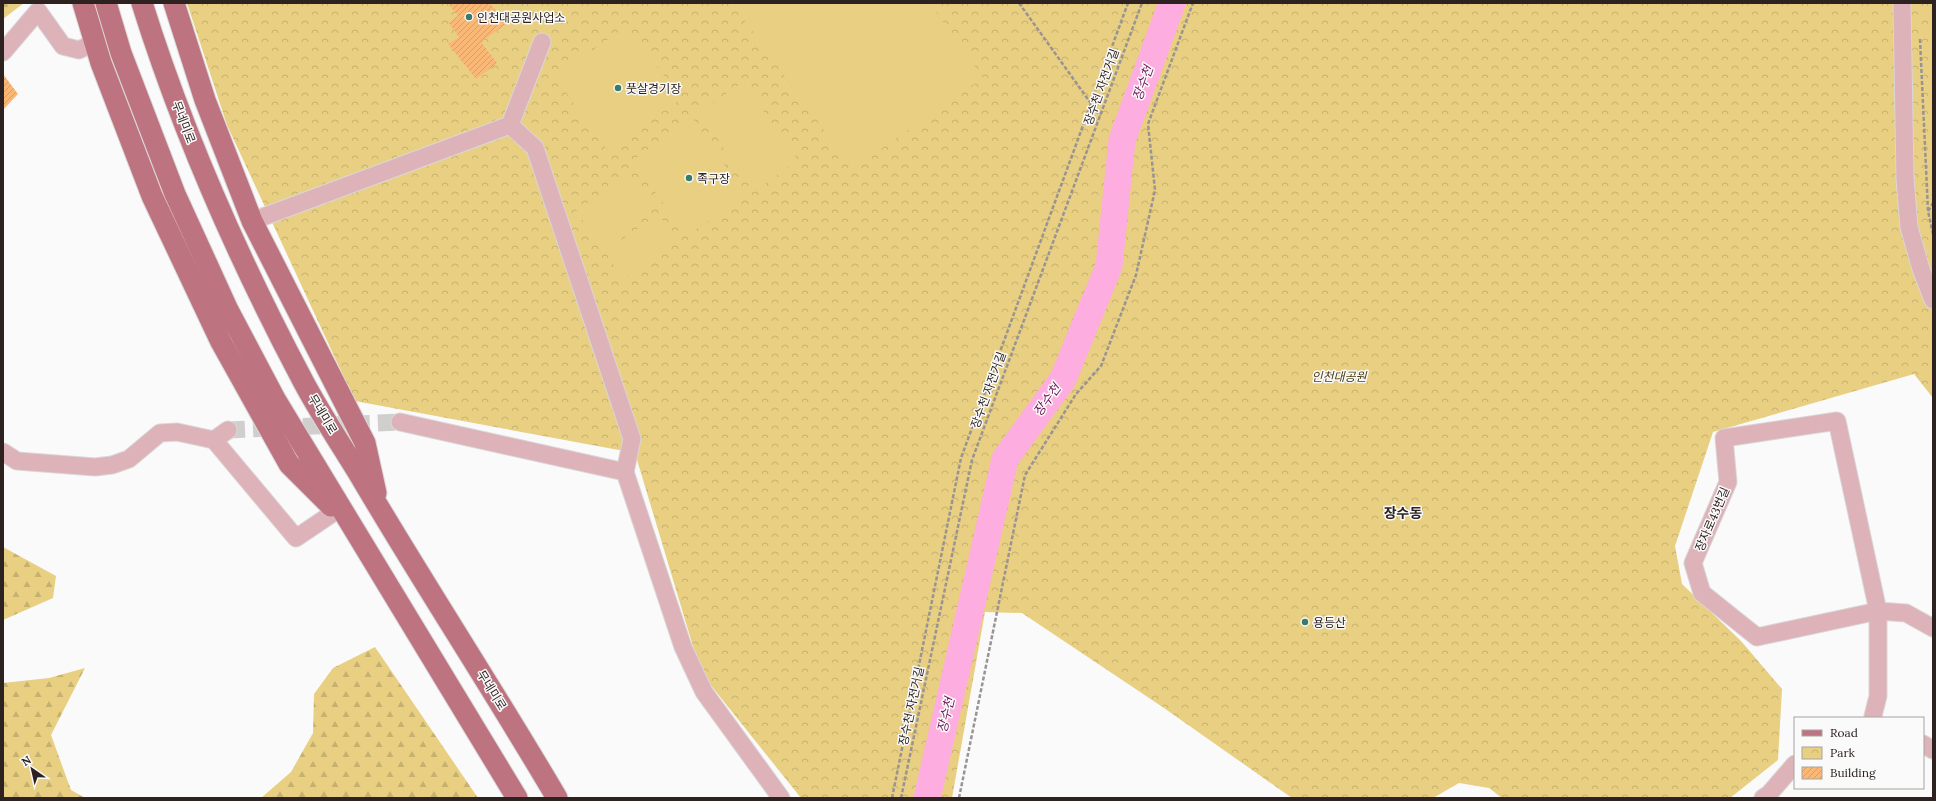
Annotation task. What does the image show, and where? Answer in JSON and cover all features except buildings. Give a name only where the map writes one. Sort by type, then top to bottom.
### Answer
[{"type":"main road","points":[[83,3],[95,42],[152,196],[221,342],[289,464],[355,529]]},
{"type":"main road","points":[[106,3],[121,53],[175,194],[228,310],[275,399],[517,798]]},
{"type":"main road","name":"무네미로","points":[[142,3],[154,41],[203,172],[222,215],[304,383],[380,511],[522,738],[557,798]]},
{"type":"main road","points":[[174,3],[205,100],[252,221],[365,443],[380,511]]},
{"type":"street","points":[[1902,3],[1905,178],[1909,226],[1921,270],[1933,300]]},
{"type":"street","points":[[3,52],[38,11],[63,46],[79,50],[95,42]]},
{"type":"street","points":[[252,221],[510,125],[542,42]]},
{"type":"street","points":[[510,125],[535,148],[632,439],[625,472],[683,647],[704,692],[781,798]]},
{"type":"street","points":[[400,422],[625,472]]},
{"type":"street","name":"장자로43번길","points":[[1878,611],[1837,422],[1724,438],[1728,482],[1693,563],[1702,593],[1757,637],[1878,611],[1906,613],[1933,628]]},
{"type":"street","points":[[214,440],[228,430]]},
{"type":"street","points":[[3,452],[17,461],[95,467],[112,465],[129,459],[160,433],[177,432],[214,440],[296,538],[336,511]]},
{"type":"street","points":[[1873,717],[1878,696],[1878,611]]},
{"type":"street","points":[[1924,745],[1933,750]]},
{"type":"street","points":[[1763,798],[1769,794],[1794,765]]},
{"type":"path","points":[[1019,3],[1100,116]]},
{"type":"path","points":[[892,798],[962,458],[1128,3]]},
{"type":"path","name":"장수천 자전거길","points":[[901,798],[972,460],[1142,3]]},
{"type":"path","points":[[959,798],[1025,475],[1076,394],[1101,366],[1136,275],[1156,190],[1148,124],[1193,3]]},
{"type":"path","points":[[1920,32],[1928,211],[1933,234]]},
{"type":"path","points":[[1928,211],[1933,203]]},
{"type":"green space","points":[[3,3],[24,3],[3,19]]},
{"type":"green space","name":"인천대공원","points":[[187,3],[1933,3],[1933,398],[1914,374],[1713,432],[1675,546],[1682,584],[1741,641],[1782,689],[1778,760],[1730,798],[1502,798],[1489,788],[1459,783],[1433,798],[1292,798],[1164,708],[1022,613],[985,612],[952,798],[801,798],[701,673],[635,453],[355,401],[227,125]]},
{"type":"green space","points":[[732,3],[930,3],[983,78],[852,169]]},
{"type":"green space","name":"풋살경기장","points":[[627,26],[681,99],[607,150],[555,77]]},
{"type":"green space","name":"풋살경기장","points":[[743,82],[798,160],[754,192],[699,112]]},
{"type":"green space","name":"족구장","points":[[692,117],[745,196],[686,236],[633,160]]},
{"type":"green space","points":[[629,173],[655,207],[601,246],[576,211]]},
{"type":"green space","points":[[658,214],[678,241],[623,279],[605,252]]},
{"type":"green space","points":[[3,547],[56,576],[53,598],[3,620]]},
{"type":"green space","points":[[375,647],[478,798],[261,798],[291,772],[313,733],[314,694],[333,668]]},
{"type":"green space","points":[[85,668],[51,735],[71,790],[85,798],[3,798],[3,683],[49,678]]},
{"type":"waterway","name":"장수천","points":[[927,798],[1005,459],[1063,379],[1109,266],[1122,140],[1172,3]]},
{"type":"tunnel","points":[[228,430],[400,422]]},
{"type":"place","name":"인천대공원사업소","points":[[469,17]]},
{"type":"place","name":"풋살경기장","points":[[618,88]]},
{"type":"place","name":"족구장","points":[[689,178]]},
{"type":"place","name":"용등산","points":[[1305,622]]},
{"type":"district","name":"장수동","points":[[1403,513]]}]
